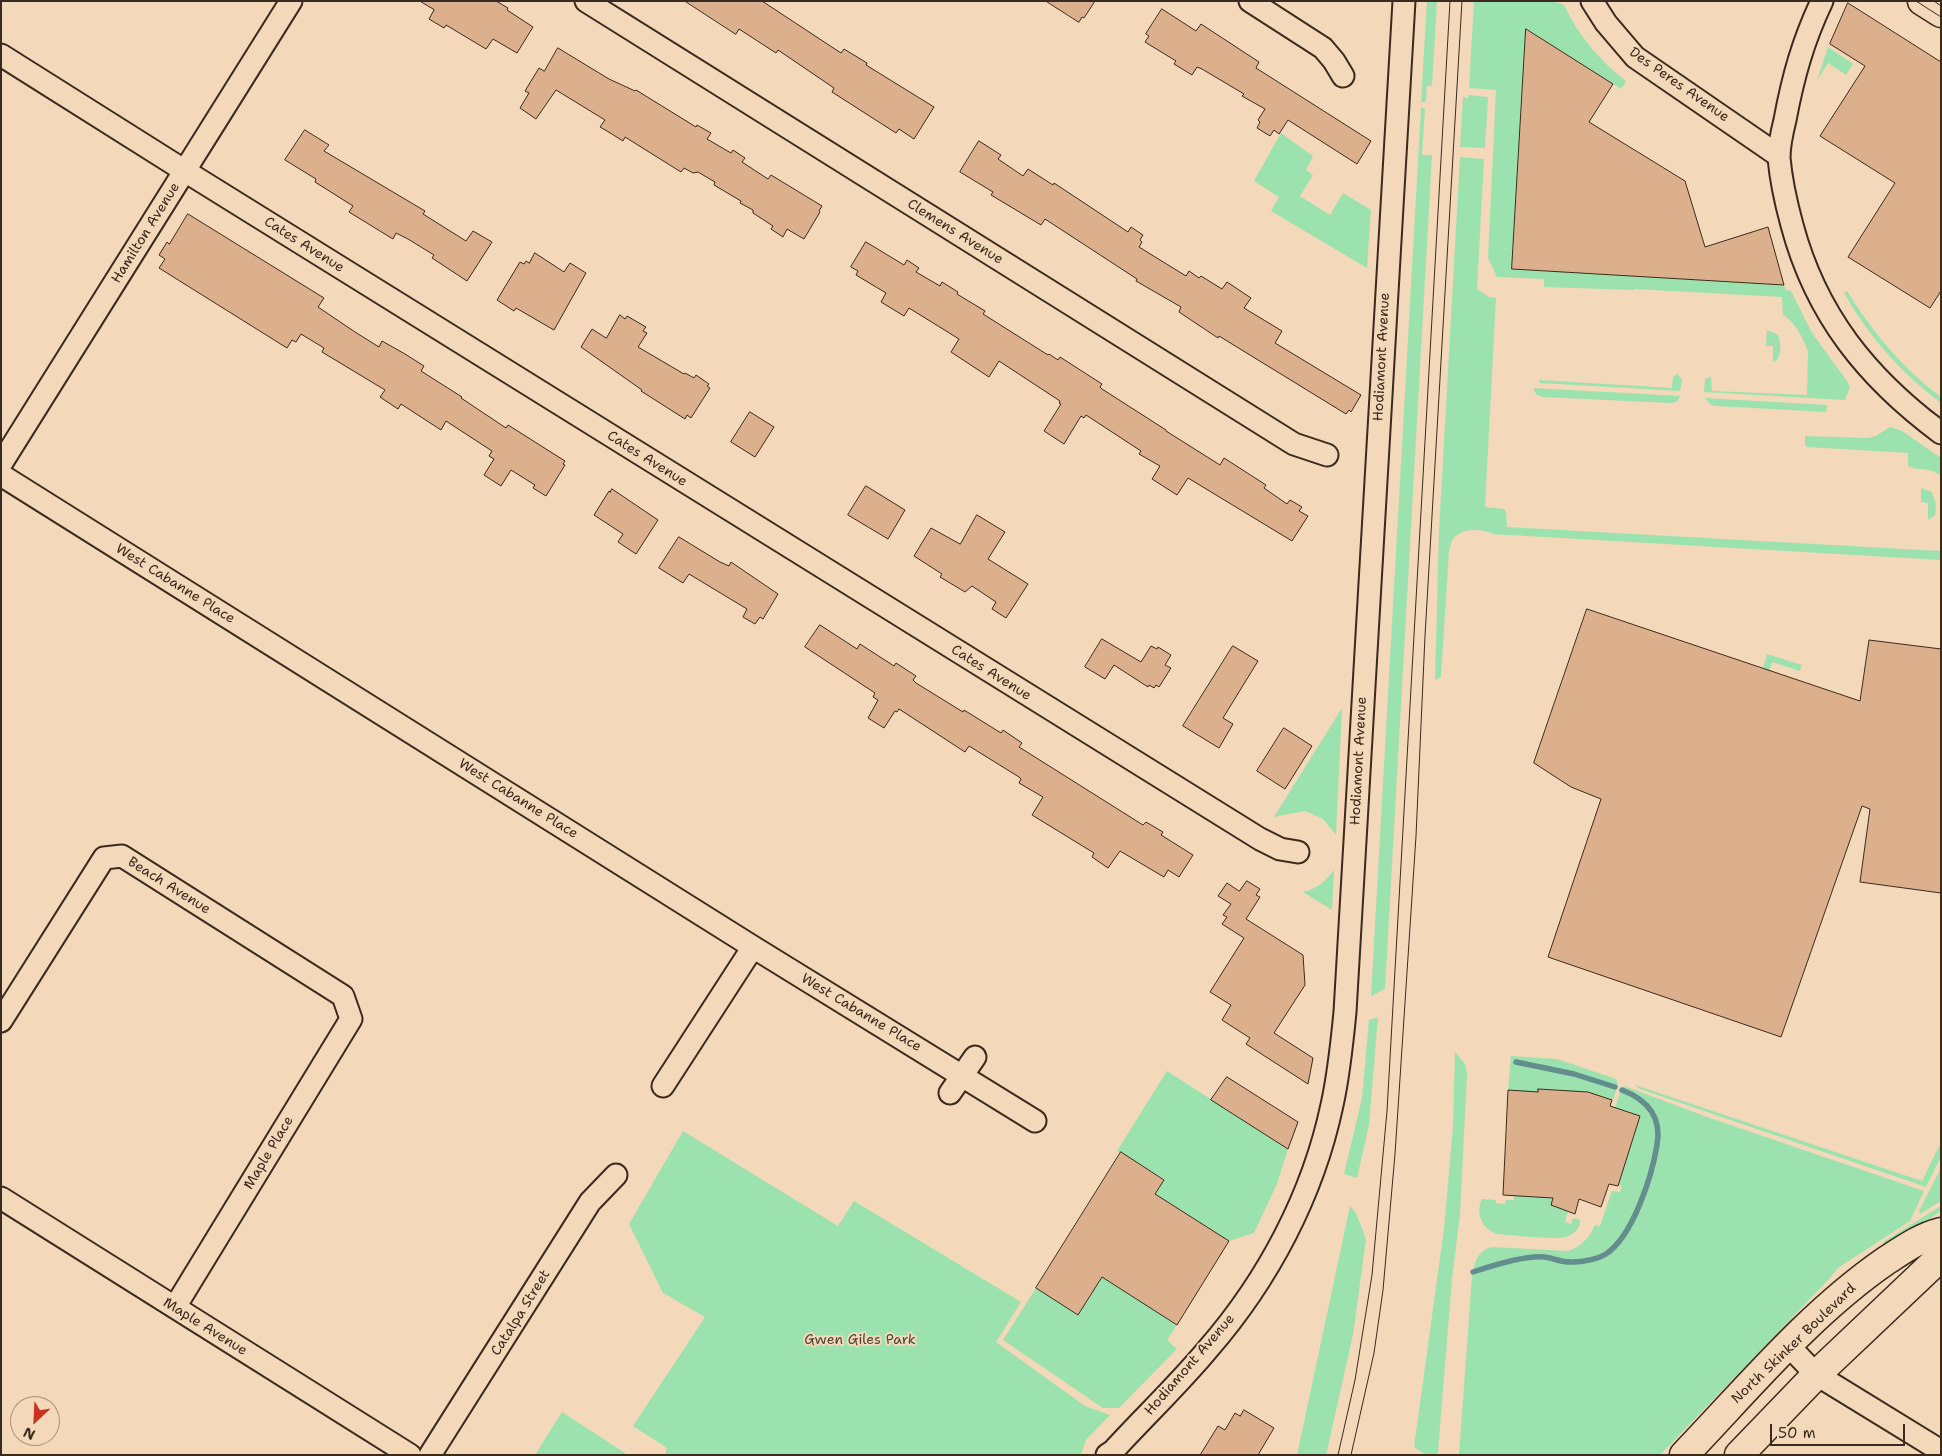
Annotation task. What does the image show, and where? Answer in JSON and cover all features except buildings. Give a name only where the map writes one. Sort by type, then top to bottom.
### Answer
[{"type":"main road","points":[[1922,1],[1941,13]]},
{"type":"main road","name":"North Skinker Boulevard","points":[[1684,1455],[1832,1304],[1865,1276],[1914,1243],[1941,1232]]},
{"type":"main road","points":[[1739,1455],[1817,1374],[1932,1265],[1941,1254]]},
{"type":"street","name":"Hamilton Avenue","points":[[1,464],[291,1]]},
{"type":"street","name":"Clemens Avenue","points":[[586,1],[1294,444],[1327,455]]},
{"type":"street","points":[[1250,1],[1323,48],[1334,60],[1343,76]]},
{"type":"street","name":"Hodiamont Avenue","points":[[1110,1454],[1209,1348],[1259,1282],[1278,1250],[1312,1174],[1332,1106],[1340,1058],[1345,1007],[1404,1]]},
{"type":"street","name":"Des Peres Avenue","points":[[1592,1],[1611,30],[1635,57],[1779,156]]},
{"type":"street","points":[[1822,1],[1799,54],[1790,89],[1779,156],[1786,201],[1797,244],[1808,275],[1827,312],[1852,350],[1872,374],[1913,412],[1941,434]]},
{"type":"street","name":"Cates Avenue","points":[[1,55],[1260,840],[1280,849],[1298,852]]},
{"type":"street","name":"West Cabanne Place","points":[[1,475],[753,947],[962,1074],[1035,1121]]},
{"type":"street","name":"Beach Avenue","points":[[1,1022],[104,858],[122,856],[343,996]]},
{"type":"street","points":[[664,1086],[753,947]]},
{"type":"street","name":"Maple Place","points":[[175,1308],[351,1019],[343,996]]},
{"type":"street","points":[[950,1093],[975,1057]]},
{"type":"street","name":"Catalpa Street","points":[[430,1455],[590,1202],[616,1176]]},
{"type":"street","name":"Maple Avenue","points":[[1,1198],[410,1455]]},
{"type":"street","points":[[1789,1346],[1817,1374],[1941,1451]]},
{"type":"green space","points":[[1427,1],[1437,1],[1432,86],[1427,86],[1426,102],[1421,102]]},
{"type":"green space","points":[[1474,1],[1552,1],[1564,5],[1590,47],[1626,81],[1621,89],[1526,29],[1512,269],[1784,285],[1786,290],[1791,291],[1812,333],[1847,381],[1850,387],[1845,400],[1704,392],[1705,379],[1710,377],[1712,391],[1807,395],[1808,352],[1798,331],[1783,315],[1782,297],[1634,289],[1544,287],[1544,279],[1497,277],[1488,258],[1496,90],[1469,88]]},
{"type":"green space","points":[[1828,47],[1853,64],[1846,75],[1828,63],[1817,81]]},
{"type":"green space","points":[[1469,95],[1488,97],[1485,148],[1460,147],[1463,97],[1468,98]]},
{"type":"green space","points":[[1421,108],[1425,108],[1422,155],[1432,155],[1385,989],[1371,996]]},
{"type":"green space","points":[[1281,133],[1313,156],[1306,170],[1313,175],[1300,196],[1330,215],[1343,193],[1371,210],[1367,268],[1271,211],[1279,197],[1254,181]]},
{"type":"green space","points":[[1460,157],[1484,159],[1477,289],[1489,297],[1496,298],[1485,507],[1504,509],[1507,527],[1941,551],[1941,560],[1493,534],[1478,530],[1462,532],[1453,539],[1449,551],[1441,677],[1435,680],[1439,531]]},
{"type":"green space","points":[[1847,291],[1877,334],[1913,374],[1941,397],[1941,403],[1899,367],[1875,339],[1844,293]]},
{"type":"green space","points":[[1767,330],[1778,335],[1780,342],[1779,356],[1773,362],[1773,346],[1766,346]]},
{"type":"green space","points":[[1677,374],[1682,379],[1680,391],[1540,383],[1539,380],[1672,388],[1673,377]]},
{"type":"green space","points":[[1533,388],[1681,396],[1676,402],[1671,403],[1542,397],[1536,394]]},
{"type":"green space","points":[[1705,398],[1827,405],[1826,412],[1716,406],[1711,405]]},
{"type":"green space","points":[[1890,427],[1902,431],[1941,458],[1941,476],[1932,471],[1908,466],[1908,453],[1807,447],[1805,445],[1805,436],[1868,438],[1876,436]]},
{"type":"green space","points":[[1921,488],[1932,492],[1936,505],[1935,515],[1930,519],[1928,519],[1928,503],[1921,502]]},
{"type":"green space","points":[[1767,654],[1802,665],[1800,671],[1772,662],[1769,671],[1763,668]]},
{"type":"green space","points":[[1342,708],[1336,835],[1323,819],[1305,811],[1274,817]]},
{"type":"green space","points":[[1334,870],[1332,910],[1303,892],[1321,884]]},
{"type":"green space","points":[[1378,1017],[1369,1125],[1357,1178],[1344,1174],[1362,1098],[1369,1020]]},
{"type":"green space","points":[[1455,1052],[1465,1064],[1467,1074],[1460,1214],[1452,1279],[1438,1451],[1436,1455],[1426,1455],[1414,1447],[1444,1229],[1453,1126]]},
{"type":"green space","points":[[1511,1056],[1557,1059],[1616,1079],[1618,1084],[1613,1100],[1588,1092],[1586,1095],[1538,1089],[1538,1092],[1508,1090]]},
{"type":"green space","points":[[1167,1071],[1288,1149],[1277,1184],[1254,1233],[1229,1241],[1155,1194],[1164,1179],[1117,1151]]},
{"type":"green space","points":[[1635,1085],[1922,1181],[1941,1142],[1941,1157],[1926,1187],[1640,1089]]},
{"type":"green space","points":[[1624,1086],[1710,1118],[1924,1191],[1910,1221],[1838,1268],[1660,1455],[1459,1455],[1471,1290],[1473,1270],[1477,1258],[1485,1250],[1492,1247],[1568,1251],[1584,1241],[1595,1225],[1600,1226],[1612,1191],[1620,1192],[1622,1186],[1618,1184],[1640,1116],[1615,1108]]},
{"type":"green space","name":"Gwen Giles Park","points":[[683,1131],[838,1226],[854,1201],[1021,1302],[996,1342],[1085,1406],[1110,1415],[1086,1440],[1081,1455],[665,1455],[667,1448],[633,1426],[705,1317],[663,1293],[629,1224]]},
{"type":"green space","points":[[1941,1168],[1941,1201],[1920,1214],[1919,1211]]},
{"type":"green space","points":[[1530,1173],[1568,1211],[1565,1222],[1571,1224],[1573,1218],[1580,1220],[1578,1229],[1574,1233],[1559,1238],[1497,1234],[1487,1228],[1481,1220],[1479,1210],[1482,1199],[1496,1200],[1496,1203],[1505,1204],[1506,1200],[1514,1200],[1514,1195]]},
{"type":"green space","points":[[1350,1206],[1356,1213],[1366,1239],[1353,1335],[1326,1455],[1297,1455]]},
{"type":"green space","points":[[1941,1206],[1941,1211],[1887,1246],[1883,1242]]},
{"type":"green space","points":[[1102,1277],[1177,1325],[1167,1340],[1177,1349],[1119,1408],[1103,1408],[1003,1340],[1036,1288],[1078,1315]]},
{"type":"green space","points":[[562,1412],[628,1455],[535,1455]]},
{"type":"waterway","points":[[1516,1062],[1574,1074],[1615,1087]]},
{"type":"waterway","points":[[1473,1272],[1508,1262],[1537,1257],[1569,1262],[1586,1261],[1603,1256],[1616,1245],[1625,1234],[1640,1204],[1651,1173],[1658,1135],[1655,1118],[1646,1104],[1622,1090]]},
{"type":"tram line","points":[[1338,1455],[1355,1380],[1372,1275],[1387,1111],[1450,1]]},
{"type":"tram line","points":[[1351,1455],[1374,1353],[1383,1290],[1395,1154],[1416,836],[1425,636],[1462,1]]},
{"type":"tram line","points":[[1916,1],[1941,17]]},
{"type":"tram line","points":[[1934,1],[1941,6]]}]
